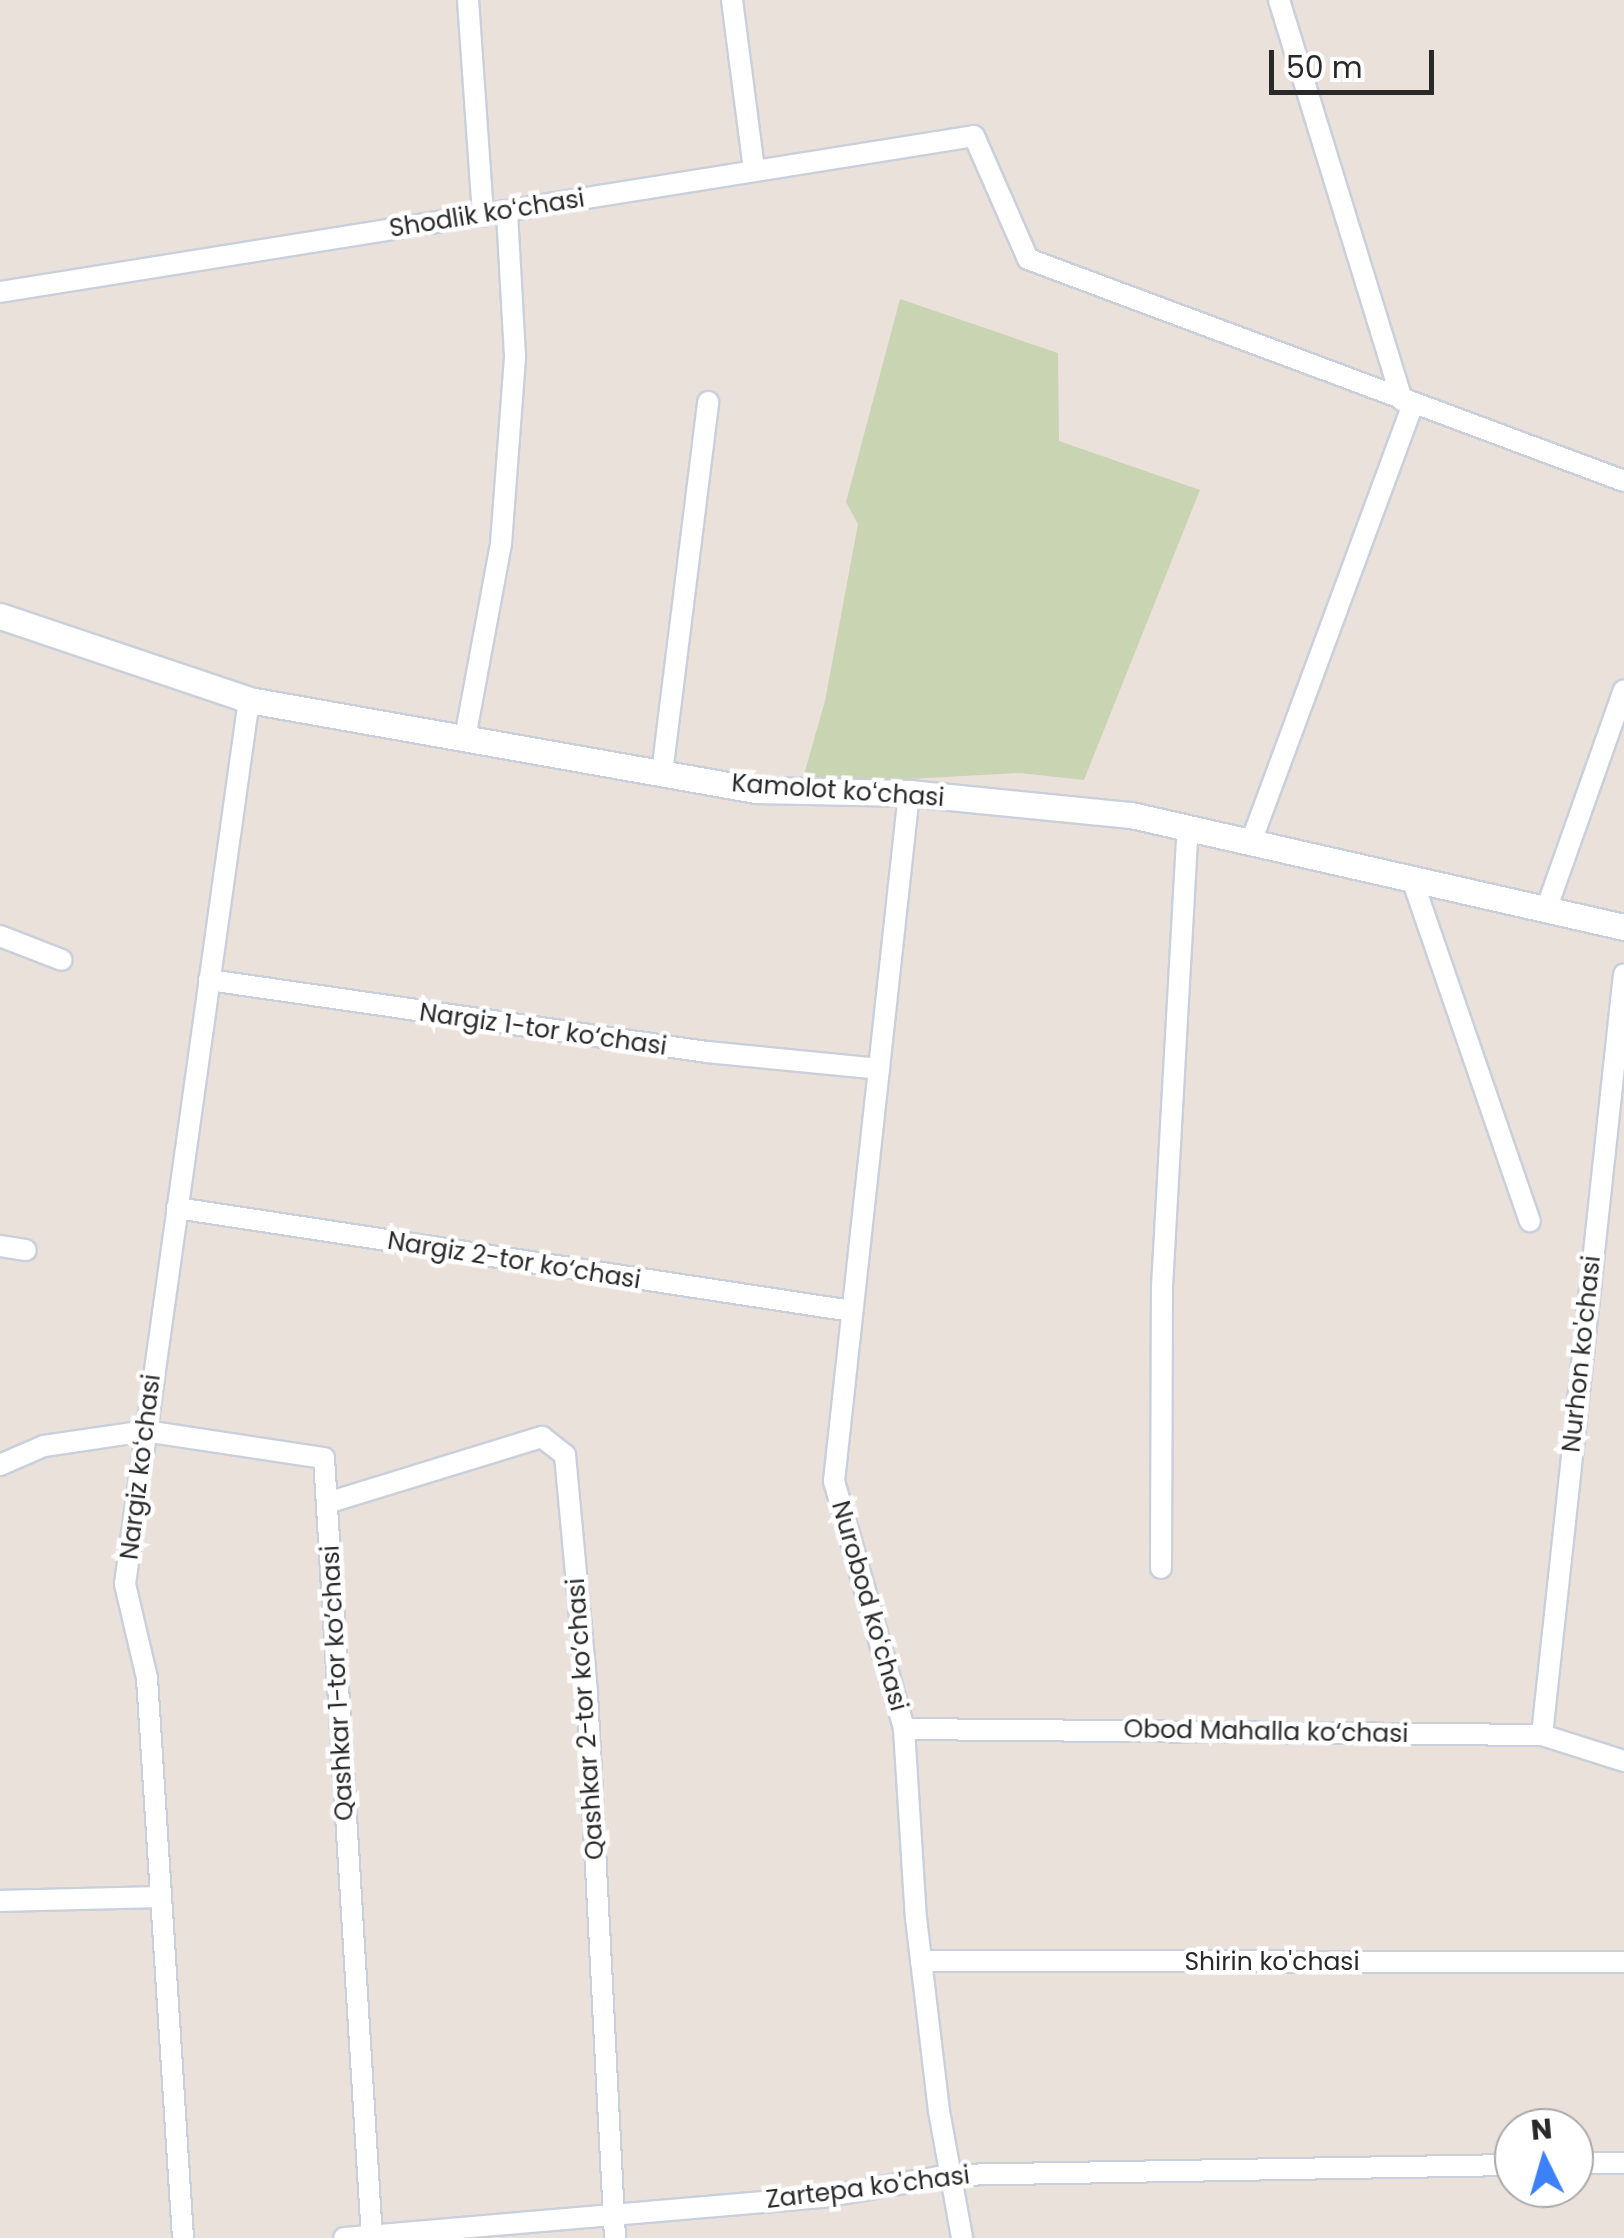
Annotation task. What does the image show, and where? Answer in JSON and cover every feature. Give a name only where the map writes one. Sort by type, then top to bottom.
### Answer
[{"type":"street","points":[[468,0],[482,215]]},
{"type":"street","points":[[732,0],[754,170]]},
{"type":"street","points":[[1251,842],[1408,403],[1281,1]]},
{"type":"street","name":"Shodlik koʻchasi","points":[[0,292],[974,136],[1028,259],[1408,403]]},
{"type":"street","points":[[465,738],[501,544],[515,356],[507,211]]},
{"type":"street","points":[[662,773],[708,402]]},
{"type":"street","points":[[1408,403],[1624,481]]},
{"type":"street","name":"Kamolot koʻchasi","points":[[0,616],[249,700],[756,790],[909,794],[1131,815],[1624,927]]},
{"type":"street","points":[[1546,910],[1624,690]]},
{"type":"street","name":"Nargiz koʻchasi","points":[[183,2238],[148,1678],[126,1584],[249,700]]},
{"type":"street","name":"Nurobod koʻchasi","points":[[909,794],[834,1481],[904,1728],[921,1961],[962,2238]]},
{"type":"street","points":[[1161,1568],[1162,1288],[1188,828]]},
{"type":"street","points":[[1412,879],[1530,1221]]},
{"type":"street","points":[[0,936],[62,960]]},
{"type":"street","name":"Nurhon ko'chasi","points":[[1542,1735],[1624,974]]},
{"type":"street","name":"Nargiz 1-tor ko‘chasi","points":[[209,980],[688,1050],[879,1069]]},
{"type":"street","name":"Nargiz 2-tor ko‘chasi","points":[[176,1208],[852,1311]]},
{"type":"street","points":[[0,1246],[26,1250]]},
{"type":"street","name":"Qashkar 1-tor koʼchasi","points":[[0,1465],[44,1446],[145,1431],[324,1458],[372,2237]]},
{"type":"street","name":"Qashkar 2-tor koʼchasi","points":[[327,1503],[542,1437],[565,1455],[587,1694],[615,2238]]},
{"type":"street","name":"Obod Mahalla ko‘chasi","points":[[904,1728],[1542,1735],[1624,1761]]},
{"type":"street","points":[[0,1901],[161,1897]]},
{"type":"street","name":"Shirin ko'chasi","points":[[921,1961],[1624,1962]]},
{"type":"street","points":[[1594,2163],[1624,2162]]},
{"type":"street","name":"Zartepa ko'chasi","points":[[344,2238],[822,2196],[950,2175],[1494,2164]]},
{"type":"green space","points":[[900,299],[1058,353],[1059,441],[1200,490],[1084,780],[1020,773],[801,785],[825,701],[858,524],[846,502]]}]
